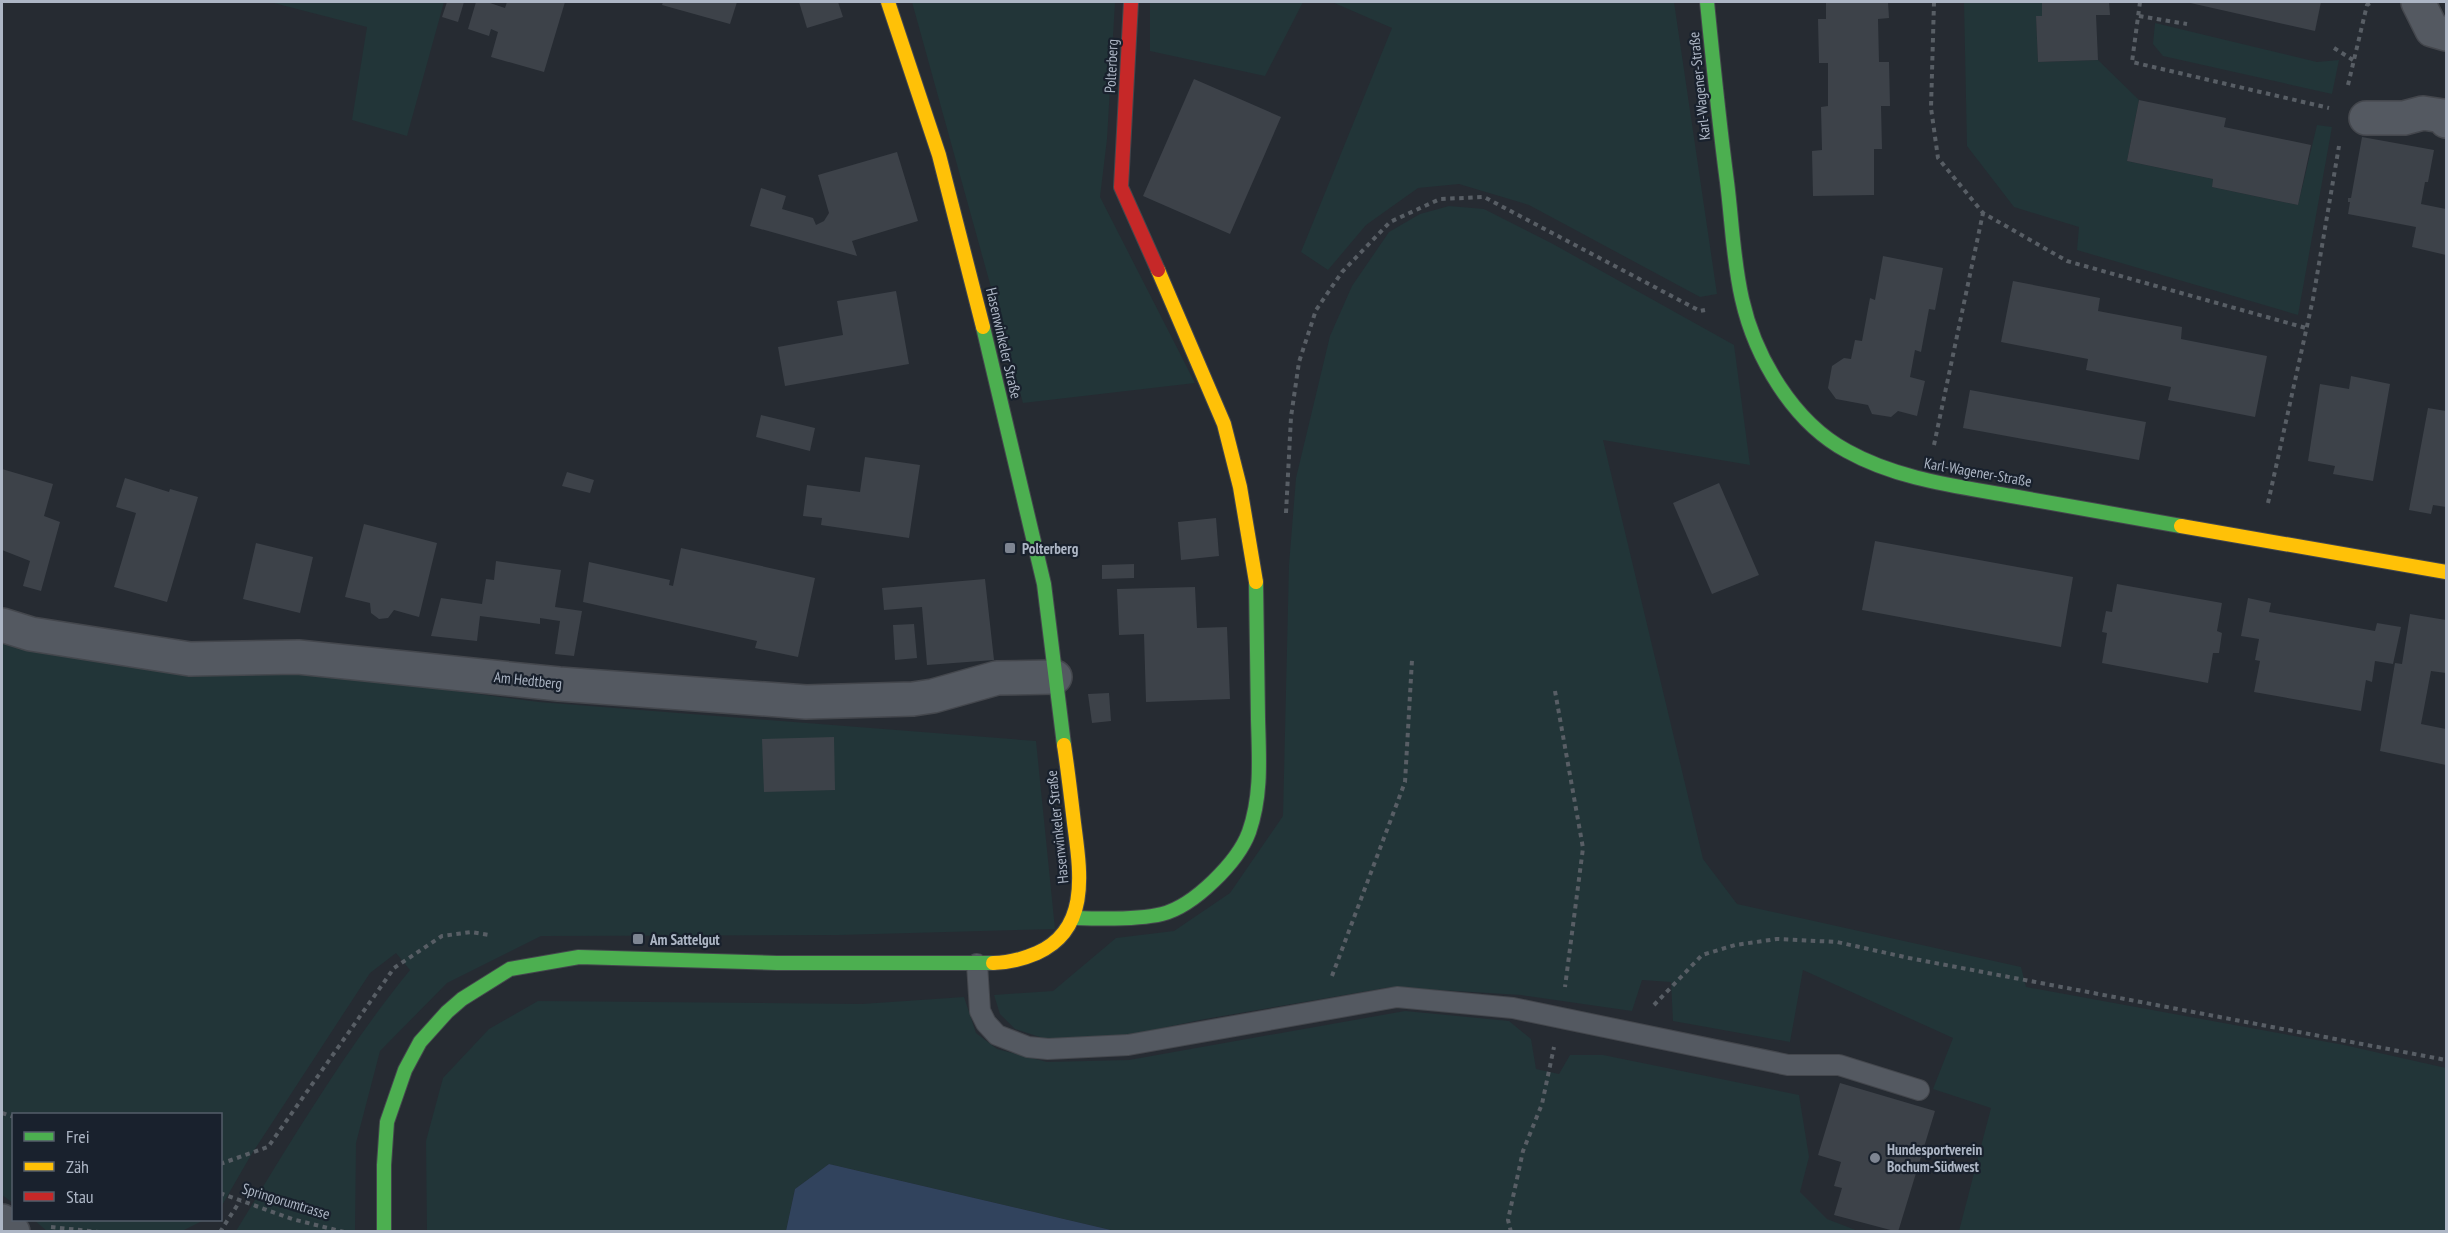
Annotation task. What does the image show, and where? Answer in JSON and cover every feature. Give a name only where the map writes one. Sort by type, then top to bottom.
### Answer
[{"type":"street","name":"Hasenwinkeler Straße","points":[[888,2],[939,155],[975,292],[1044,584],[1081,875],[1076,918]]},
{"type":"street","name":"Polterberg","points":[[1076,918],[1104,919],[1162,914],[1187,904],[1204,890],[1238,852],[1249,832],[1259,790],[1256,579],[1240,487],[1224,424],[1209,385],[1121,188],[1131,2]]},
{"type":"street","name":"Karl-Wagener-Straße","points":[[1707,2],[1715,89],[1743,300],[1760,351],[1806,421],[1848,454],[1926,481],[2446,572]]},
{"type":"street","points":[[2418,2],[2432,30],[2446,34]]},
{"type":"street","points":[[2366,118],[2404,118],[2423,112],[2443,116],[2446,121]]},
{"type":"street","name":"Am Hedtberg","points":[[2,625],[31,634],[190,659],[298,657],[559,684],[806,702],[913,699],[933,696],[997,678],[1055,677]]},
{"type":"street","points":[[384,1232],[384,1165],[390,1108],[405,1070],[420,1042],[440,1019],[462,999],[510,969],[579,957],[777,963],[1005,963],[1034,955],[1059,938],[1076,918]]},
{"type":"street","points":[[2,1221],[13,1232]]},
{"type":"lane","points":[[977,964],[980,1011],[986,1023],[997,1035],[1028,1047],[1048,1049],[1128,1045],[1397,997],[1513,1008],[1788,1065],[1839,1065],[1919,1090]]},
{"type":"path","points":[[1934,2],[1931,108],[1938,158],[1983,213],[2067,261],[2306,328]]},
{"type":"path","points":[[2140,2],[2132,62],[2334,109]]},
{"type":"path","points":[[2139,16],[2187,24]]},
{"type":"path","points":[[2334,48],[2353,60]]},
{"type":"path","points":[[1286,520],[1291,417],[1299,362],[1316,310],[1342,272],[1390,222],[1440,199],[1484,197],[1700,311],[1743,300]]},
{"type":"path","points":[[1926,481],[1983,213]]},
{"type":"path","points":[[2261,540],[2313,298]]},
{"type":"path","points":[[1317,1011],[1350,931],[1405,782],[1412,660]]},
{"type":"path","points":[[1511,1232],[1508,1220],[1523,1151],[1542,1104],[1561,1018],[1583,848],[1555,692]]},
{"type":"path","points":[[222,1163],[268,1147],[394,968],[442,936],[471,932],[498,936],[535,963]]},
{"type":"path","points":[[1629,1031],[1702,955],[1735,945],[1777,939],[1837,942],[1909,958],[2446,1060]]},
{"type":"path","name":"Springorumtrasse","points":[[222,1194],[292,1219],[344,1232]]},
{"type":"path","points":[[219,1232],[240,1201]]},
{"type":"green space","points":[[270,2],[444,2],[407,136],[352,120],[367,27]]},
{"type":"green space","points":[[912,2],[1115,2],[1107,139],[1100,197],[1195,383],[1023,403]]},
{"type":"green space","points":[[1150,2],[1303,2],[1265,76],[1150,51]]},
{"type":"green space","points":[[1332,2],[1674,2],[1717,294],[1700,297],[1529,205],[1459,184],[1418,188],[1366,225],[1328,270],[1301,252],[1392,28]]},
{"type":"green space","points":[[1964,2],[2042,2],[2042,16],[2036,16],[2038,62],[2098,60],[2139,100],[2127,161],[2213,179],[2212,187],[2298,205],[2317,125],[2332,127],[2298,315],[2077,250],[2079,227],[2014,207],[1967,146]]},
{"type":"green space","points":[[2155,23],[2317,62],[2339,60],[2332,94],[2163,56],[2153,44]]},
{"type":"green space","points":[[1449,206],[1484,209],[1553,244],[1734,345],[1750,465],[1603,440],[1703,859],[1737,904],[2021,967],[2026,987],[2344,1045],[2446,1068],[2446,1231],[1959,1231],[1991,1108],[1933,1089],[1953,1038],[1803,970],[1790,1042],[1673,1021],[1671,982],[1642,980],[1632,1011],[1521,995],[1391,987],[1205,1019],[1119,1037],[1052,1041],[1015,1029],[1000,1014],[994,995],[1053,991],[1116,938],[1174,931],[1230,893],[1283,816],[1289,565],[1296,478],[1330,336],[1352,286],[1389,232],[1420,214]]},
{"type":"green space","points":[[2,632],[539,702],[1036,741],[1055,929],[839,935],[541,936],[447,983],[380,1051],[356,1143],[355,1231],[236,1231],[340,1065],[410,970],[396,953],[370,973],[251,1155],[222,1205],[222,1113],[12,1113],[12,1202],[2,1195]]},
{"type":"green space","points":[[964,997],[976,1033],[997,1049],[1047,1062],[1129,1060],[1405,1011],[1509,1021],[1531,1039],[1536,1069],[1559,1074],[1570,1055],[1603,1055],[1799,1095],[1809,1157],[1800,1192],[1827,1219],[1858,1231],[1115,1231],[829,1164],[795,1189],[786,1231],[427,1232],[426,1141],[443,1078],[489,1029],[538,1001],[862,1004]]},
{"type":"green space","points":[[35,1221],[202,1221],[182,1231],[47,1231]]},
{"type":"water","points":[[829,1164],[1115,1231],[786,1231],[795,1189]]},
{"type":"building","points":[[447,2],[464,2],[458,22],[442,17]]},
{"type":"building","points":[[476,2],[487,2],[505,8],[507,2],[565,2],[544,72],[491,57],[498,32],[491,29],[489,36],[468,29]]},
{"type":"building","points":[[663,2],[737,2],[730,24],[662,5]]},
{"type":"building","points":[[799,2],[838,2],[843,17],[807,28]]},
{"type":"building","points":[[1826,2],[1888,2],[1889,18],[1878,19],[1879,62],[1889,62],[1890,106],[1881,106],[1882,149],[1874,149],[1874,195],[1813,196],[1812,151],[1822,150],[1821,107],[1828,106],[1828,63],[1819,63],[1818,19],[1826,19]]},
{"type":"building","points":[[2042,2],[2109,2],[2110,15],[2096,15],[2098,60],[2038,62],[2036,16],[2042,16]]},
{"type":"building","points":[[2186,2],[2321,2],[2315,31]]},
{"type":"building","points":[[1194,79],[1281,117],[1230,234],[1143,196]]},
{"type":"building","points":[[2139,100],[2226,118],[2224,127],[2311,145],[2298,205],[2212,187],[2213,179],[2127,161]]},
{"type":"building","points":[[2362,137],[2434,150],[2421,204],[2446,209],[2446,255],[2412,247],[2416,227],[2348,214],[2350,202],[2348,198],[2351,198]]},
{"type":"building","points":[[897,152],[918,221],[852,241],[857,256],[750,226],[761,188],[786,196],[782,209],[813,218],[816,225],[824,221],[829,213],[818,175]]},
{"type":"building","points":[[1883,256],[1943,268],[1935,310],[1929,309],[1921,352],[1915,350],[1910,377],[1925,381],[1917,416],[1898,411],[1891,417],[1872,414],[1868,405],[1836,399],[1828,388],[1832,366],[1844,358],[1851,359],[1855,340],[1862,341],[1870,298],[1875,300]]},
{"type":"building","points":[[2013,281],[2100,298],[2098,311],[2182,327],[2181,339],[2267,356],[2255,417],[2168,400],[2171,387],[2086,370],[2088,359],[2001,342]]},
{"type":"building","points":[[896,291],[909,364],[785,386],[778,347],[843,335],[837,301]]},
{"type":"building","points":[[2351,376],[2390,384],[2373,481],[2333,474],[2335,466],[2308,461],[2320,384],[2349,389]]},
{"type":"building","points":[[1970,390],[2146,422],[2139,460],[1963,428]]},
{"type":"building","points":[[2428,408],[2446,411],[2446,507],[2433,505],[2431,514],[2409,510]]},
{"type":"building","points":[[761,415],[815,428],[810,451],[756,437]]},
{"type":"building","points":[[865,457],[920,465],[909,538],[821,525],[822,518],[803,516],[807,485],[860,492]]},
{"type":"building","points":[[2,469],[53,484],[44,516],[60,522],[41,591],[23,586],[30,561],[2,550]]},
{"type":"building","points":[[567,472],[594,480],[590,493],[562,486]]},
{"type":"building","points":[[125,478],[169,492],[170,489],[198,497],[167,602],[114,587],[136,513],[116,507]]},
{"type":"building","points":[[1719,483],[1759,575],[1712,594],[1673,503]]},
{"type":"building","points":[[1216,518],[1219,556],[1181,560],[1178,522]]},
{"type":"building","points":[[364,524],[437,543],[419,617],[394,610],[388,618],[379,619],[371,613],[370,603],[345,597]]},
{"type":"building","points":[[1875,541],[2073,577],[2061,647],[1862,610]]},
{"type":"building","points":[[256,543],[313,557],[300,613],[243,599]]},
{"type":"building","points":[[681,548],[815,578],[798,657],[755,648],[757,641],[583,602],[589,562],[670,580],[669,585],[673,586]]},
{"type":"building","points":[[496,561],[561,570],[555,607],[582,611],[574,656],[555,654],[560,621],[540,618],[540,624],[480,616],[477,641],[431,636],[441,598],[482,604],[486,579],[494,580]]},
{"type":"building","points":[[1134,564],[1134,578],[1102,579],[1102,565]]},
{"type":"building","points":[[985,579],[994,660],[927,665],[922,607],[884,610],[882,588]]},
{"type":"building","points":[[2117,584],[2222,603],[2217,631],[2222,633],[2219,653],[2213,653],[2208,683],[2102,663],[2107,633],[2102,632],[2106,611],[2112,612]]},
{"type":"building","points":[[1195,587],[1197,628],[1227,627],[1230,699],[1146,702],[1144,634],[1119,635],[1117,589]]},
{"type":"building","points":[[2248,598],[2271,603],[2269,612],[2375,631],[2377,623],[2401,627],[2393,664],[2375,661],[2372,682],[2366,680],[2361,711],[2254,692],[2260,661],[2255,660],[2259,639],[2241,636]]},
{"type":"building","points":[[2410,614],[2446,620],[2446,673],[2431,671],[2421,724],[2446,729],[2446,765],[2380,751],[2395,663],[2402,664]]},
{"type":"building","points":[[914,624],[917,658],[895,660],[893,625]]},
{"type":"building","points":[[1109,693],[1111,721],[1092,723],[1088,694]]},
{"type":"building","points":[[834,737],[835,790],[764,792],[762,739]]},
{"type":"building","name":"Hundesportverein Bochum-Südwest","points":[[1840,1083],[1935,1111],[1898,1232],[1834,1215],[1842,1188],[1834,1186],[1841,1162],[1818,1155]]},
{"type":"traffic: fast","points":[[1707,2],[1735,255],[1742,299],[1756,343],[1779,386],[1793,405],[1828,439],[1847,451],[1866,461],[1906,475],[1948,485],[2181,526]]},
{"type":"traffic: fast","points":[[983,327],[1044,584],[1064,745]]},
{"type":"traffic: fast","points":[[1076,918],[1142,917],[1162,914],[1174,909],[1188,902],[1213,881],[1243,844],[1253,818],[1259,776],[1256,582]]},
{"type":"traffic: fast","points":[[384,1232],[384,1165],[387,1122],[405,1070],[420,1042],[447,1012],[462,999],[510,969],[579,957],[777,963],[993,963]]},
{"type":"traffic: slow","points":[[888,2],[939,155],[983,327]]},
{"type":"traffic: slow","points":[[1158,270],[1224,424],[1240,487],[1256,582]]},
{"type":"traffic: slow","points":[[2181,526],[2446,572]]},
{"type":"traffic: slow","points":[[993,963],[1016,960],[1037,953],[1054,942],[1066,929],[1074,914],[1078,897],[1078,860],[1064,745]]},
{"type":"traffic: jam","points":[[1131,2],[1121,187],[1158,270]]},
{"type":"place","name":"Polterberg","points":[[1010,548]]},
{"type":"place","name":"Am Sattelgut","points":[[638,939]]},
{"type":"place","name":"Hundesportverein Bochum-Südwest","points":[[1875,1158]]}]
